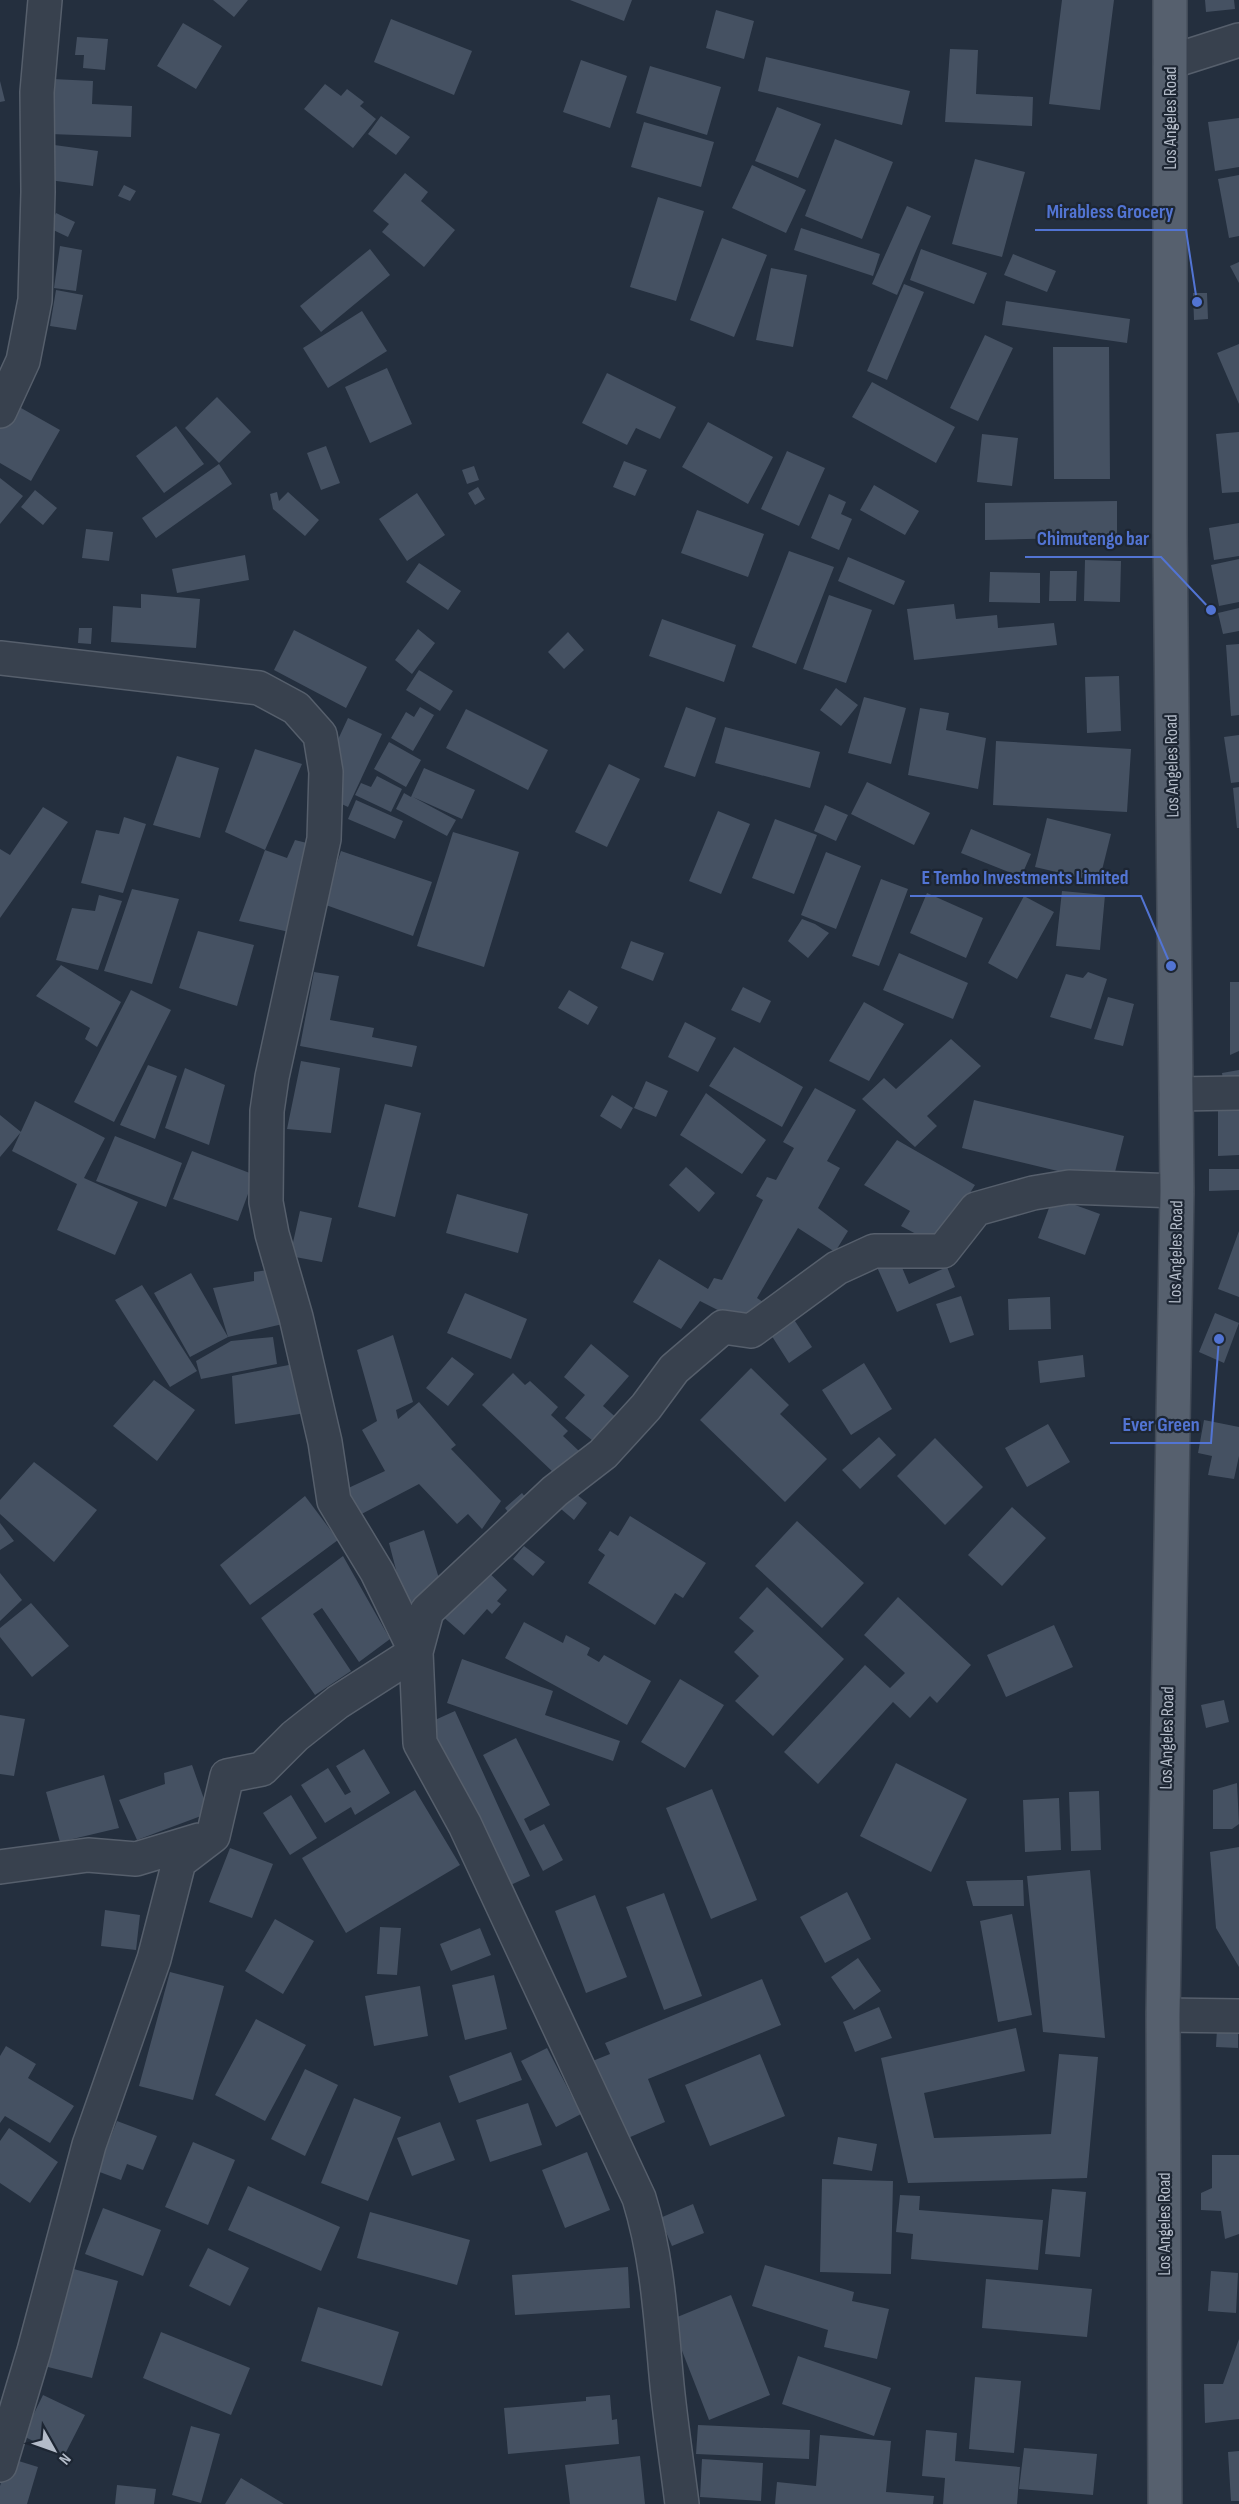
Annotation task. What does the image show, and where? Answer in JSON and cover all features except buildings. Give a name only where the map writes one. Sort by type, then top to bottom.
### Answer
[{"type":"main road","name":"Los Angeles Road","points":[[1165,2504],[1163,2015],[1177,1191],[1170,533],[1170,0]]},
{"type":"street","points":[[0,411],[23,361],[35,300],[38,192],[37,92],[45,0]]},
{"type":"street","points":[[1170,62],[1239,40]]},
{"type":"street","points":[[0,658],[259,688],[296,708],[320,735],[326,772],[324,839],[272,1077],[265,1151],[266,1202],[272,1234],[296,1317],[325,1442],[334,1501],[377,1572],[416,1652]]},
{"type":"street","points":[[1176,1094],[1239,1093]]},
{"type":"street","points":[[682,2504],[670,2418],[658,2285],[647,2226],[639,2198],[465,1825],[420,1743],[416,1652],[427,1611],[555,1491],[603,1455],[646,1407],[674,1369],[723,1326],[751,1331],[837,1268],[874,1251],[943,1251],[976,1209],[1033,1193],[1069,1186],[1177,1191]]},
{"type":"street","points":[[0,2465],[34,2351],[89,2145],[154,1959],[179,1862],[213,1836],[227,1776],[262,1769],[295,1736],[338,1702],[416,1652]]},
{"type":"street","points":[[0,1867],[88,1855],[136,1859],[213,1836]]},
{"type":"street","points":[[1163,2015],[1239,2016]]},
{"type":"place","name":"Mirabless Grocery","points":[[1197,302]]},
{"type":"place","name":"Chimutengo bar","points":[[1211,610]]},
{"type":"place","name":"E Tembo Investments Limited","points":[[1171,966]]},
{"type":"place","name":"Ever Green","points":[[1219,1339]]}]
